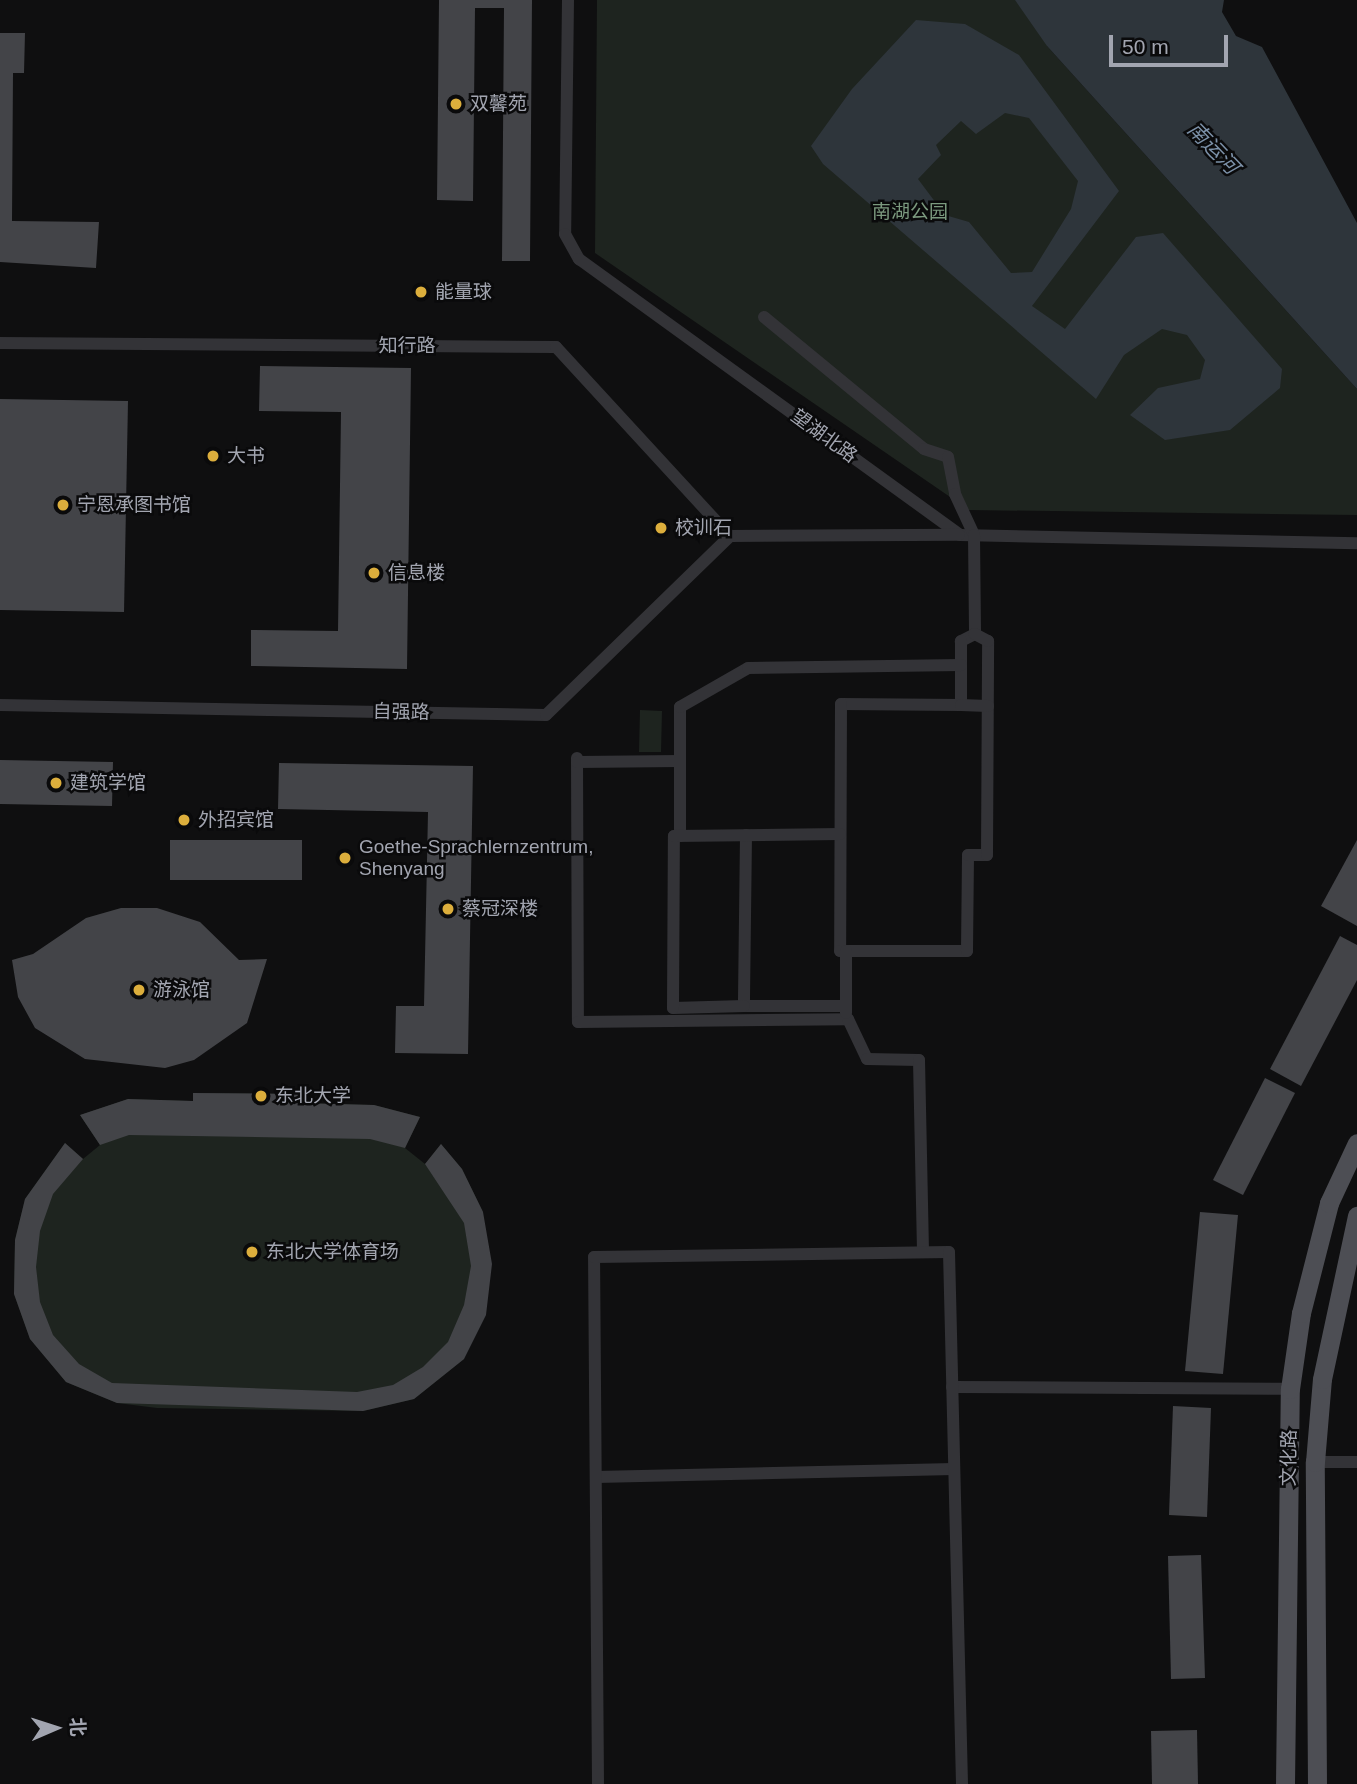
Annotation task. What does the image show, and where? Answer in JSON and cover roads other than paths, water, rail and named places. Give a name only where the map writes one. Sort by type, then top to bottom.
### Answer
[{"type":"main road","name":"文化路","points":[[1285,1784],[1290,1389],[1301,1313],[1329,1203],[1357,1143]]},
{"type":"main road","name":"文化路","points":[[1317,1784],[1315,1462],[1322,1379],[1357,1216]]},
{"type":"street","name":"望湖北路","points":[[568,0],[565,234],[579,259],[960,535]]},
{"type":"street","points":[[764,317],[924,449],[948,457],[955,494],[974,535],[975,634]]},
{"type":"street","name":"知行路","points":[[0,343],[556,347],[730,536]]},
{"type":"street","points":[[730,536],[974,535],[1357,543]]},
{"type":"street","name":"自强路","points":[[0,705],[546,715],[730,536]]},
{"type":"street","points":[[961,705],[961,641],[975,634]]},
{"type":"street","points":[[975,634],[988,640],[988,706],[988,855],[968,855],[967,951],[840,951],[841,704],[988,706]]},
{"type":"street","points":[[680,836],[680,707],[748,668],[961,665]]},
{"type":"street","points":[[680,761],[577,760],[578,1022],[846,1013]]},
{"type":"street","points":[[840,834],[674,836],[673,1008],[744,1006],[846,1013]]},
{"type":"street","points":[[744,1006],[746,835]]},
{"type":"street","points":[[846,951],[846,1013],[867,1059],[919,1060],[923,1252]]},
{"type":"street","points":[[598,1784],[594,1257],[923,1252],[948,1252],[962,1784]]},
{"type":"street","points":[[952,1387],[1290,1389]]},
{"type":"street","points":[[1315,1462],[1357,1462]]},
{"type":"street","points":[[596,1477],[954,1469]]},
{"type":"water","name":"南运河","points":[[1015,0],[1224,0],[1222,12],[1236,36],[1262,47],[1357,223],[1357,389],[1047,46]]},
{"type":"water","points":[[916,20],[965,24],[1019,55],[1119,191],[1032,306],[1065,329],[1136,237],[1163,233],[1282,369],[1280,388],[1230,430],[1165,440],[1130,415],[1158,388],[1200,379],[1205,360],[1187,335],[1162,329],[1124,355],[1096,399],[823,164],[811,146],[852,89]],"holes":[[[1005,113],[1029,118],[1078,181],[1071,209],[1032,272],[1011,273],[969,222],[945,215],[918,179],[941,155],[936,145],[961,121],[976,134]]]},
{"type":"place","name":"双馨苑","points":[[456,104]]},
{"type":"place","name":"能量球","points":[[421,292]]},
{"type":"place","name":"大书","points":[[213,456]]},
{"type":"place","name":"宁恩承图书馆","points":[[63,505]]},
{"type":"place","name":"校训石","points":[[661,528]]},
{"type":"place","name":"信息楼","points":[[374,573]]},
{"type":"place","name":"建筑学馆","points":[[56,783]]},
{"type":"place","name":"外招宾馆","points":[[184,820]]},
{"type":"place","name":"Goethe-Sprachlernzentrum, Shenyang","points":[[345,858]]},
{"type":"place","name":"蔡冠深楼","points":[[448,909]]},
{"type":"place","name":"游泳馆","points":[[139,990]]},
{"type":"place","name":"东北大学","points":[[261,1096]]},
{"type":"place","name":"东北大学体育场","points":[[252,1252]]},
{"type":"park label","name":"南湖公园","points":[[910,212]]}]
